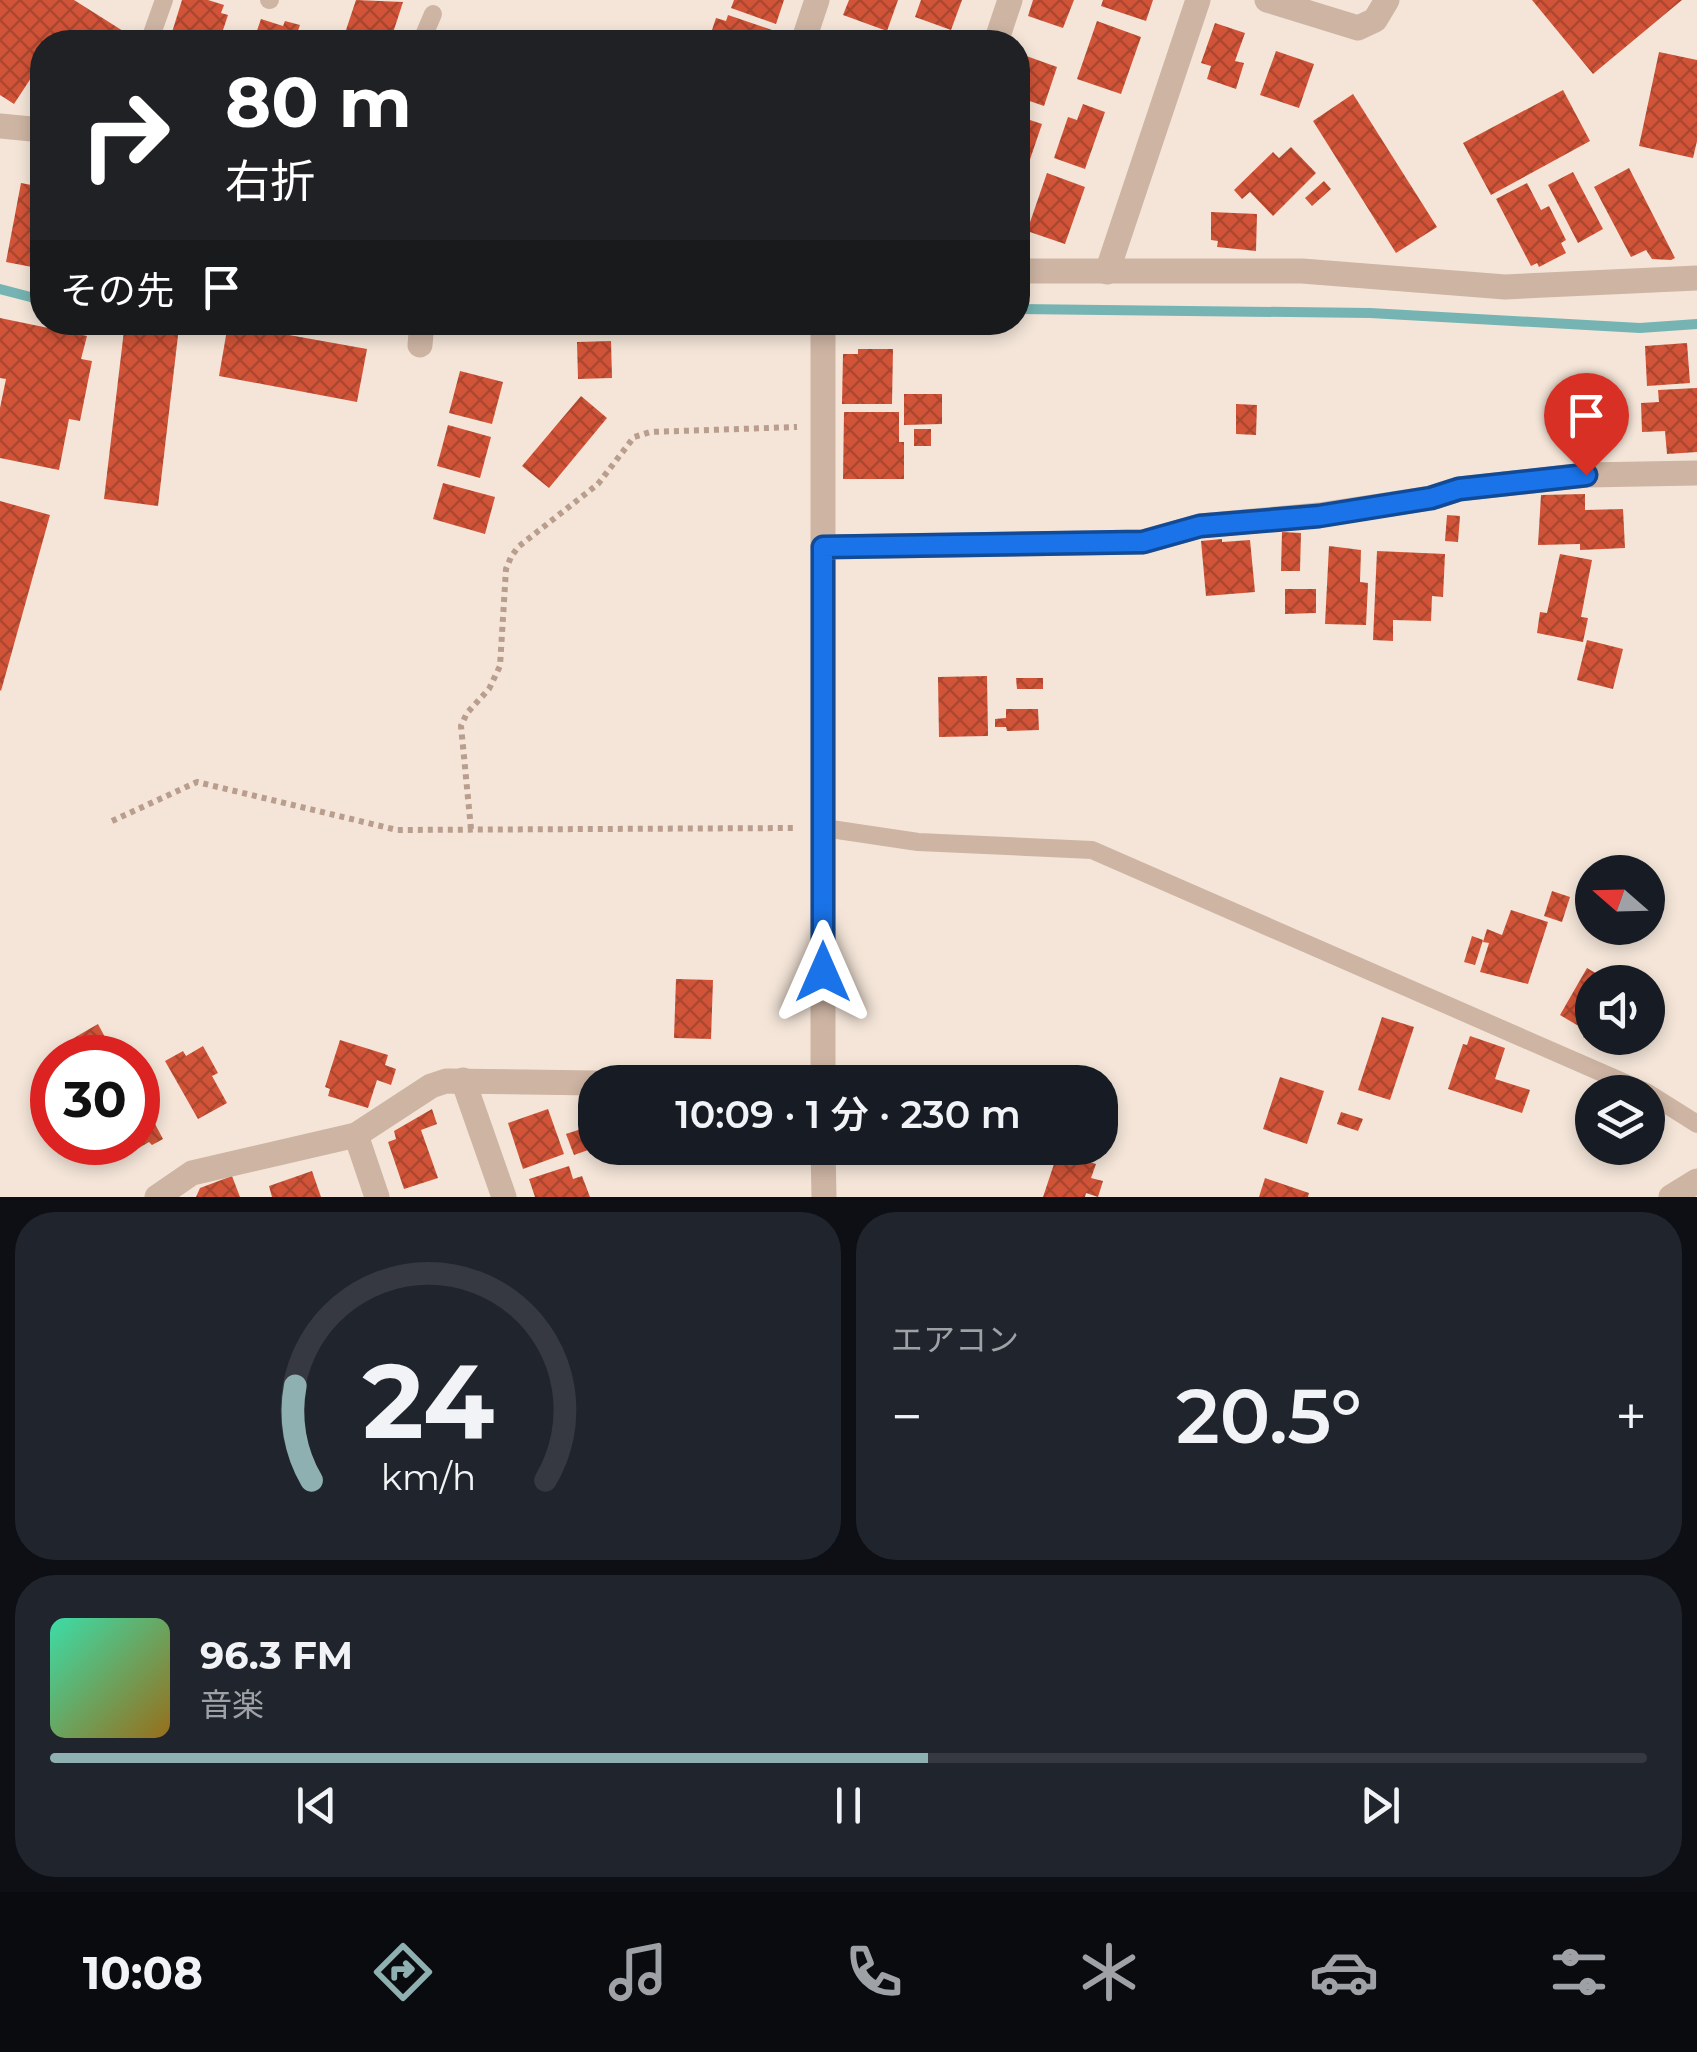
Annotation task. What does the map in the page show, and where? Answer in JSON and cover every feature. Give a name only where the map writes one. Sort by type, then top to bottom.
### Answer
[{"type":"street","points":[[807,30],[817,0]]},
{"type":"street","points":[[1000,30],[1010,0]]},
{"type":"street","points":[[1107,272],[1198,0]]},
{"type":"street","points":[[1267,0],[1358,28],[1375,20],[1387,0]]},
{"type":"street","points":[[0,126],[30,129]]},
{"type":"street","points":[[1030,270],[1302,271],[1504,287],[1697,278]]},
{"type":"street","points":[[823,1065],[824,335]]},
{"type":"street","points":[[823,547],[1143,542],[1200,526],[1319,516],[1431,498],[1459,489],[1586,475],[1697,473]]},
{"type":"street","points":[[162,1196],[192,1173],[356,1135],[431,1086],[462,1080],[578,1083]]},
{"type":"street","points":[[462,1080],[504,1197]]},
{"type":"street","points":[[356,1135],[377,1197]]},
{"type":"street","points":[[823,1165],[824,1197]]},
{"type":"lane","points":[[153,30],[164,0]]},
{"type":"lane","points":[[426,30],[433,14]]},
{"type":"lane","points":[[824,828],[918,842],[1092,850],[1606,1075]]},
{"type":"lane","points":[[1665,1104],[1697,1124]]},
{"type":"path","points":[[471,829],[461,726],[496,677],[506,569],[518,547],[598,484],[634,437],[650,432],[786,426],[822,431]]},
{"type":"path","points":[[112,821],[197,782],[397,830],[824,828]]},
{"type":"building","points":[[0,0],[74,0],[122,30],[30,30],[30,80],[14,104],[0,95]]},
{"type":"building","points":[[182,0],[208,0],[224,5],[221,13],[228,15],[223,30],[173,30]]},
{"type":"building","points":[[356,0],[403,2],[394,30],[346,30]]},
{"type":"building","points":[[734,0],[784,0],[776,24],[731,8]]},
{"type":"building","points":[[849,0],[898,0],[887,30],[843,15]]},
{"type":"building","points":[[921,0],[962,0],[951,30],[915,17]]},
{"type":"building","points":[[1033,0],[1074,0],[1063,28],[1028,16]]},
{"type":"building","points":[[1103,0],[1153,0],[1146,21],[1101,6]]},
{"type":"building","points":[[1532,0],[1682,0],[1593,74]]},
{"type":"building","points":[[728,15],[772,30],[712,30],[716,18],[726,21]]},
{"type":"building","points":[[261,19],[283,26],[285,21],[300,25],[298,30],[257,30]]},
{"type":"building","points":[[1097,21],[1141,37],[1121,94],[1077,79]]},
{"type":"building","points":[[1215,23],[1245,33],[1235,61],[1244,63],[1236,89],[1207,79],[1211,66],[1201,63]]},
{"type":"building","points":[[1276,51],[1314,64],[1299,108],[1260,95]]},
{"type":"building","points":[[1659,52],[1697,60],[1697,141],[1693,158],[1639,146]]},
{"type":"building","points":[[1030,57],[1057,67],[1044,106],[1030,101]]},
{"type":"building","points":[[1563,90],[1590,141],[1491,195],[1463,143]]},
{"type":"building","points":[[1353,94],[1437,227],[1396,253],[1313,121]]},
{"type":"building","points":[[1083,104],[1105,112],[1085,169],[1054,158],[1068,117],[1077,120]]},
{"type":"building","points":[[1030,120],[1042,124],[1030,159]]},
{"type":"building","points":[[1291,147],[1316,173],[1273,216],[1250,192],[1242,199],[1234,190],[1273,152],[1279,158]]},
{"type":"building","points":[[1629,168],[1675,258],[1671,260],[1652,259],[1646,250],[1631,257],[1594,187]]},
{"type":"building","points":[[1573,172],[1603,229],[1578,243],[1548,185]]},
{"type":"building","points":[[1047,173],[1085,187],[1065,244],[1030,232]]},
{"type":"building","points":[[1324,181],[1331,189],[1312,206],[1305,198]]},
{"type":"building","points":[[21,183],[30,185],[30,267],[6,262]]},
{"type":"building","points":[[1527,183],[1541,210],[1549,206],[1566,240],[1561,243],[1566,253],[1539,267],[1537,263],[1531,266],[1496,199]]},
{"type":"building","points":[[1211,212],[1257,214],[1256,251],[1217,247],[1218,241],[1211,240]]},
{"type":"building","points":[[0,318],[30,324],[30,335],[87,336],[81,359],[92,361],[80,421],[69,419],[59,470],[0,458],[0,408],[6,379],[0,378]]},
{"type":"building","points":[[123,335],[178,335],[158,506],[104,499]]},
{"type":"building","points":[[226,335],[289,335],[367,349],[357,402],[219,376]]},
{"type":"building","points":[[611,341],[612,378],[578,379],[577,342]]},
{"type":"building","points":[[1687,343],[1690,383],[1647,386],[1645,346]]},
{"type":"building","points":[[858,349],[893,349],[892,404],[842,404],[843,354],[858,354]]},
{"type":"building","points":[[460,371],[503,382],[492,424],[449,413]]},
{"type":"building","points":[[1697,388],[1697,452],[1667,454],[1665,431],[1642,432],[1641,403],[1659,402],[1658,390]]},
{"type":"building","points":[[904,394],[942,394],[942,424],[904,425]]},
{"type":"building","points":[[581,396],[607,418],[549,488],[522,466]]},
{"type":"building","points":[[1236,404],[1257,405],[1256,435],[1236,434]]},
{"type":"building","points":[[844,412],[899,412],[904,479],[843,479]]},
{"type":"building","points":[[448,425],[491,437],[480,478],[437,466]]},
{"type":"building","points":[[914,429],[931,429],[931,446],[914,446]]},
{"type":"building","points":[[443,483],[495,497],[485,534],[433,519]]},
{"type":"building","points":[[1585,494],[1585,510],[1623,509],[1625,548],[1580,550],[1580,544],[1538,545],[1541,495]]},
{"type":"building","points":[[0,501],[50,515],[1,691],[0,690]]},
{"type":"building","points":[[1447,515],[1460,516],[1458,542],[1445,541]]},
{"type":"building","points":[[1282,532],[1301,533],[1300,571],[1281,571]]},
{"type":"building","points":[[1250,540],[1255,592],[1206,596],[1201,541]]},
{"type":"building","points":[[1329,546],[1361,550],[1360,582],[1368,583],[1366,625],[1325,624]]},
{"type":"building","points":[[1377,551],[1445,554],[1443,597],[1432,596],[1431,621],[1393,620],[1393,641],[1373,640]]},
{"type":"building","points":[[1560,554],[1592,560],[1581,617],[1588,618],[1583,642],[1537,633],[1540,612],[1547,613]]},
{"type":"building","points":[[1285,589],[1316,589],[1316,613],[1285,614]]},
{"type":"building","points":[[1587,640],[1623,649],[1613,689],[1577,680]]},
{"type":"building","points":[[987,676],[988,736],[939,737],[938,677]]},
{"type":"building","points":[[1016,678],[1043,678],[1043,689],[1017,689]]},
{"type":"building","points":[[1006,709],[1038,709],[1039,730],[1007,731],[1006,727],[995,727],[995,719],[1006,718]]},
{"type":"building","points":[[1552,891],[1570,897],[1562,922],[1544,916]]},
{"type":"building","points":[[1511,910],[1548,922],[1528,984],[1480,972],[1489,943],[1483,942],[1487,929],[1502,935]]},
{"type":"building","points":[[1472,936],[1483,940],[1475,965],[1464,962]]},
{"type":"building","points":[[676,979],[713,980],[711,1039],[674,1038]]},
{"type":"building","points":[[1575,989],[1575,1024],[1560,1015]]},
{"type":"building","points":[[1382,1017],[1414,1027],[1390,1100],[1358,1090]]},
{"type":"building","points":[[98,1024],[104,1035],[79,1035]]},
{"type":"building","points":[[1470,1036],[1505,1048],[1495,1079],[1530,1090],[1522,1113],[1448,1089],[1463,1044],[1467,1045]]},
{"type":"building","points":[[340,1040],[388,1055],[385,1065],[396,1069],[391,1085],[377,1080],[368,1108],[328,1096],[330,1089],[325,1087]]},
{"type":"building","points":[[203,1046],[218,1073],[212,1076],[227,1103],[198,1119],[165,1061],[183,1051],[186,1056]]},
{"type":"building","points":[[1280,1077],[1324,1091],[1307,1144],[1263,1129]]},
{"type":"building","points":[[432,1109],[437,1124],[421,1130],[438,1178],[404,1189],[388,1142],[396,1139],[394,1131]]},
{"type":"building","points":[[548,1109],[564,1154],[523,1169],[508,1123]]},
{"type":"building","points":[[1341,1112],[1363,1119],[1358,1131],[1337,1124]]},
{"type":"building","points":[[578,1130],[578,1154],[574,1155],[566,1134]]},
{"type":"building","points":[[1054,1165],[1096,1165],[1091,1178],[1103,1181],[1098,1197],[1086,1193],[1085,1197],[1043,1197]]},
{"type":"building","points":[[569,1166],[573,1179],[582,1176],[590,1197],[535,1197],[529,1179]]},
{"type":"building","points":[[312,1171],[321,1197],[272,1197],[269,1186]]},
{"type":"building","points":[[232,1176],[240,1197],[196,1197],[200,1188]]},
{"type":"building","points":[[1265,1178],[1309,1193],[1308,1197],[1259,1197]]},
{"type":"waterway","points":[[0,289],[30,297]]},
{"type":"waterway","points":[[1030,309],[1370,313],[1640,328],[1697,324]]},
{"type":"route","points":[[823,972],[823,547],[1143,542],[1200,526],[1319,516],[1431,498],[1459,489],[1586,475]]}]
